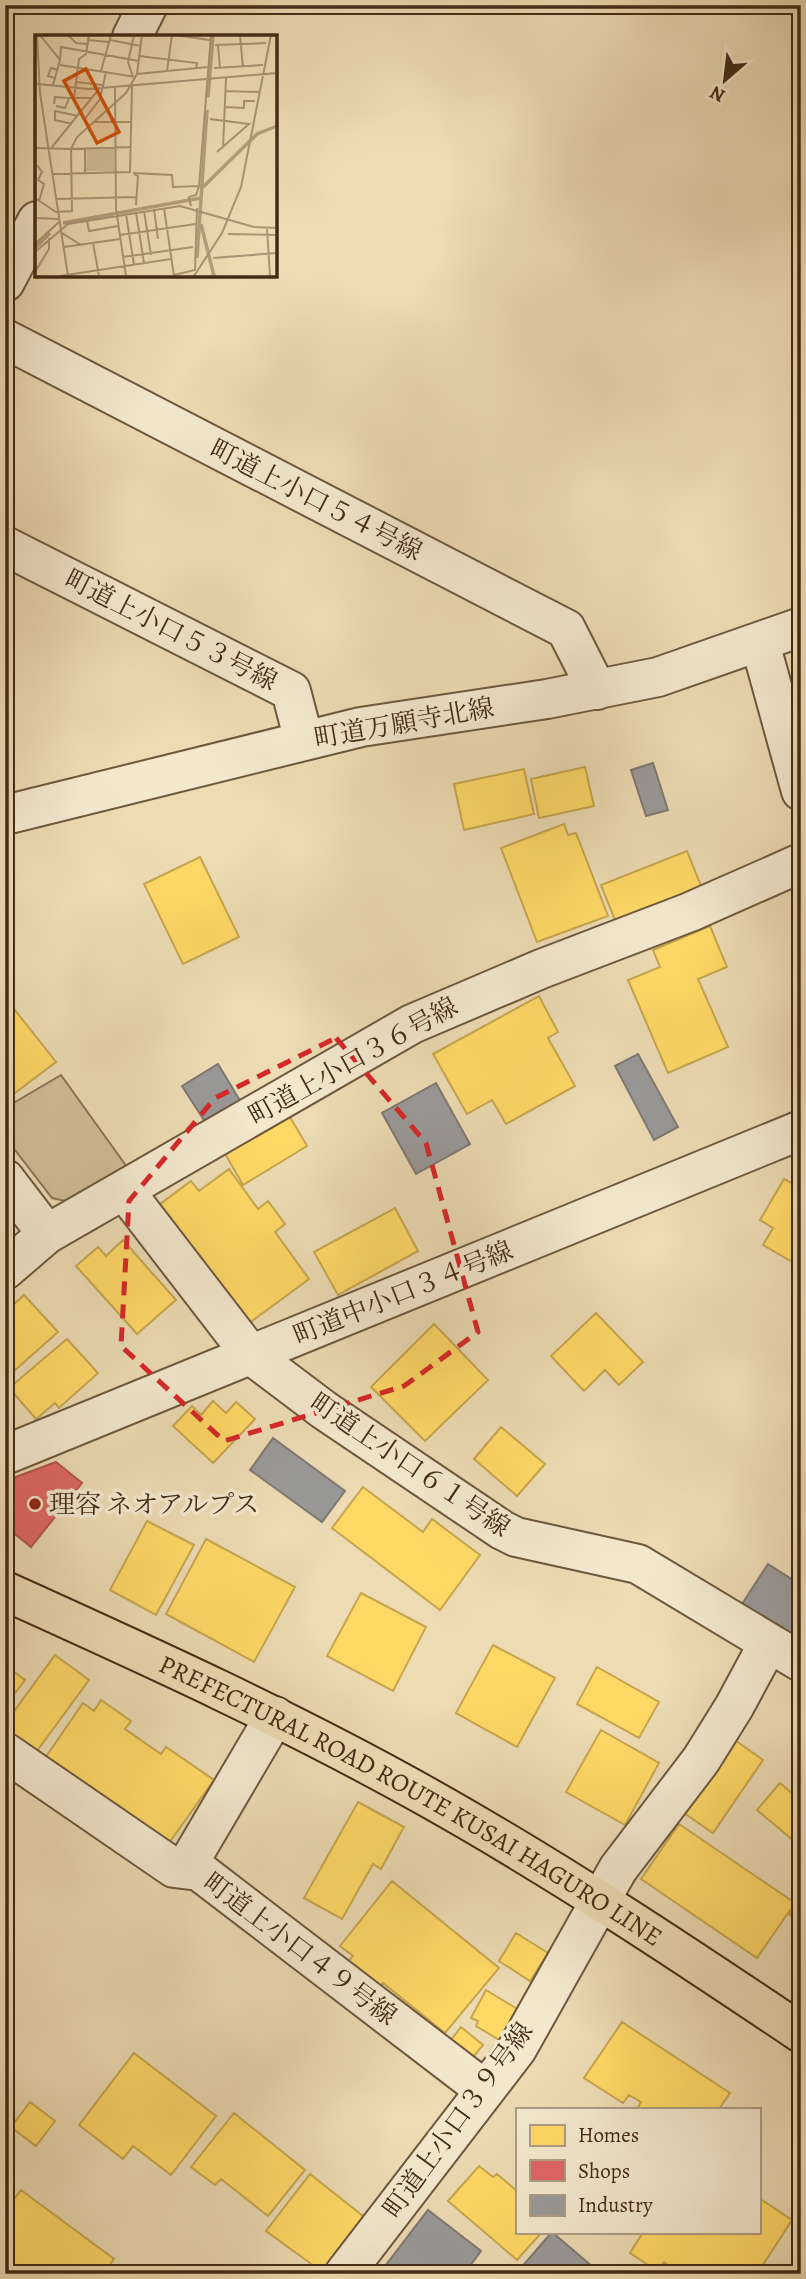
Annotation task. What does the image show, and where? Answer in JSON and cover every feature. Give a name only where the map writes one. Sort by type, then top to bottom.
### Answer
[{"type":"main road","name":"PREFECTURAL ROAD ROUTE KUSAI HAGURO LINE","points":[[5,1591],[213,1684],[430,1798],[601,1899],[801,2033]]},
{"type":"street","points":[[133,35],[148,5]]},
{"type":"street","points":[[5,282],[35,224]]},
{"type":"street","name":"町道上小口５４号線","points":[[5,339],[566,629],[597,691]]},
{"type":"street","name":"町道上小口５３号線","points":[[5,546],[291,691],[304,741]]},
{"type":"street","name":"町道万願寺北線","points":[[5,815],[361,727],[597,691],[658,677],[801,627]]},
{"type":"street","points":[[760,643],[801,790]]},
{"type":"street","name":"町道上小口３６号線","points":[[5,1270],[47,1234],[412,1024],[541,969],[690,912],[801,863]]},
{"type":"street","name":"町道中小口３４号線","points":[[5,1455],[801,1130]]},
{"type":"street","points":[[5,1179],[47,1234]]},
{"type":"street","name":"町道上小口６１号線","points":[[124,1190],[251,1355],[324,1410],[502,1530],[516,1537],[638,1564],[801,1662]]},
{"type":"street","name":"町道上小口３９号線","points":[[344,2274],[517,2049],[618,1869],[701,1760],[768,1644]]},
{"type":"street","points":[[185,1869],[275,1716]]},
{"type":"street","name":"町道上小口４９号線","points":[[5,1752],[174,1868],[199,1871],[209,1878],[485,2090]]},
{"type":"highlighted area","points":[[336,1038],[426,1143],[478,1332],[404,1386],[224,1441],[121,1346],[129,1201],[215,1098]]},
{"type":"shaded area","points":[[61,1075],[132,1174],[70,1202],[52,1198],[5,1137],[5,1108]]},
{"type":"building: Homes","points":[[585,767],[594,806],[539,818],[531,779]]},
{"type":"building: Homes","points":[[524,769],[534,814],[464,830],[454,784]]},
{"type":"building: Homes","points":[[564,824],[568,835],[576,833],[608,916],[537,942],[501,848]]},
{"type":"building: Homes","points":[[687,851],[703,891],[617,925],[601,885]]},
{"type":"building: Homes","points":[[200,857],[239,937],[183,964],[144,884]]},
{"type":"building: Homes","points":[[710,926],[727,967],[698,979],[728,1047],[668,1073],[628,980],[660,967],[653,950]]},
{"type":"building: Homes","points":[[539,996],[558,1032],[548,1038],[575,1086],[506,1124],[492,1100],[467,1114],[433,1054]]},
{"type":"building: Homes","points":[[7,1000],[56,1062],[7,1099],[5,1097]]},
{"type":"building: Homes","points":[[287,1112],[307,1146],[243,1185],[223,1150]]},
{"type":"building: Homes","points":[[229,1169],[258,1209],[268,1201],[285,1224],[275,1232],[309,1279],[248,1324],[159,1205],[191,1181],[199,1191]]},
{"type":"building: Homes","points":[[784,1179],[801,1188],[801,1267],[763,1245],[773,1228],[760,1220]]},
{"type":"building: Homes","points":[[395,1208],[418,1251],[338,1295],[314,1252]]},
{"type":"building: Homes","points":[[123,1240],[176,1300],[137,1334],[76,1266],[98,1247],[106,1256]]},
{"type":"building: Homes","points":[[24,1295],[58,1332],[5,1379],[5,1312]]},
{"type":"building: Homes","points":[[596,1313],[643,1362],[619,1385],[605,1370],[584,1391],[551,1356]]},
{"type":"building: Homes","points":[[434,1324],[488,1380],[425,1441],[371,1387]]},
{"type":"building: Homes","points":[[67,1339],[98,1373],[59,1408],[55,1403],[36,1419],[9,1388]]},
{"type":"building: Homes","points":[[213,1401],[226,1413],[236,1402],[255,1419],[213,1463],[173,1426],[192,1406],[201,1415]]},
{"type":"building: Homes","points":[[501,1427],[545,1464],[517,1496],[474,1459]]},
{"type":"building: Homes","points":[[363,1487],[423,1532],[432,1519],[480,1555],[440,1610],[332,1528]]},
{"type":"building: Homes","points":[[147,1521],[194,1545],[156,1615],[110,1590]]},
{"type":"building: Homes","points":[[206,1539],[295,1587],[254,1662],[166,1614]]},
{"type":"building: Homes","points":[[361,1593],[426,1627],[393,1691],[327,1656]]},
{"type":"building: Homes","points":[[493,1645],[555,1678],[517,1747],[456,1713]]},
{"type":"building: Homes","points":[[55,1655],[89,1680],[34,1755],[5,1733],[5,1724]]},
{"type":"building: Homes","points":[[5,1665],[25,1680],[5,1706]]},
{"type":"building: Homes","points":[[597,1667],[659,1702],[639,1738],[577,1704]]},
{"type":"building: Homes","points":[[101,1700],[131,1721],[125,1729],[161,1754],[166,1747],[214,1780],[164,1850],[41,1764],[83,1703],[94,1711]]},
{"type":"building: Homes","points":[[601,1730],[659,1763],[625,1825],[566,1792]]},
{"type":"building: Homes","points":[[732,1738],[763,1760],[713,1833],[681,1811]]},
{"type":"building: Homes","points":[[780,1783],[801,1801],[801,1847],[757,1810]]},
{"type":"building: Homes","points":[[358,1802],[404,1827],[381,1869],[373,1864],[342,1919],[304,1898]]},
{"type":"building: Homes","points":[[679,1824],[795,1903],[757,1958],[641,1879]]},
{"type":"building: Homes","points":[[392,1881],[499,1968],[445,2033],[383,1983],[377,1990],[346,1964],[353,1956],[340,1946]]},
{"type":"building: Homes","points":[[801,1903],[801,1926],[789,1914]]},
{"type":"building: Homes","points":[[516,1933],[548,1953],[530,1981],[499,1961]]},
{"type":"building: Homes","points":[[486,1990],[519,2010],[501,2041],[476,2026],[478,2021],[471,2018]]},
{"type":"building: Homes","points":[[622,2022],[730,2093],[720,2108],[638,2108],[641,2102],[629,2095],[623,2103],[584,2078]]},
{"type":"building: Homes","points":[[461,2027],[483,2045],[465,2067],[443,2050]]},
{"type":"building: Homes","points":[[134,2053],[216,2116],[171,2175],[133,2146],[123,2159],[79,2125]]},
{"type":"building: Homes","points":[[30,2102],[55,2121],[36,2146],[11,2127]]},
{"type":"building: Homes","points":[[234,2113],[305,2170],[268,2216],[221,2179],[215,2185],[191,2167]]},
{"type":"building: Homes","points":[[479,2166],[493,2177],[497,2174],[516,2190],[516,2234],[540,2234],[517,2260],[448,2201]]},
{"type":"building: Homes","points":[[310,2174],[368,2220],[325,2274],[266,2231]]},
{"type":"building: Homes","points":[[21,2190],[114,2259],[103,2274],[14,2274],[5,2268],[5,2211]]},
{"type":"building: Homes","points":[[760,2199],[792,2220],[757,2274],[681,2274],[664,2262],[657,2271],[630,2253],[642,2234],[760,2234]]},
{"type":"building: Shops","name":"理容 ネオアルプス","points":[[56,1462],[82,1483],[31,1547],[5,1526],[5,1481]]},
{"type":"building: Industry","points":[[653,763],[668,810],[646,816],[631,770]]},
{"type":"building: Industry","points":[[638,1054],[678,1127],[654,1140],[615,1066]]},
{"type":"building: Industry","points":[[218,1064],[242,1104],[207,1125],[182,1086]]},
{"type":"building: Industry","points":[[436,1083],[470,1144],[416,1174],[382,1113]]},
{"type":"building: Industry","points":[[273,1438],[345,1491],[322,1522],[250,1470]]},
{"type":"building: Industry","points":[[768,1564],[801,1585],[801,1619],[790,1635],[742,1604]]},
{"type":"building: Industry","points":[[428,2210],[481,2251],[464,2274],[379,2274]]},
{"type":"building: Industry","points":[[550,2234],[554,2234],[601,2274],[524,2274],[519,2270]]},
{"type":"place","name":"理容 ネオアルプス","points":[[35,1504]]}]
